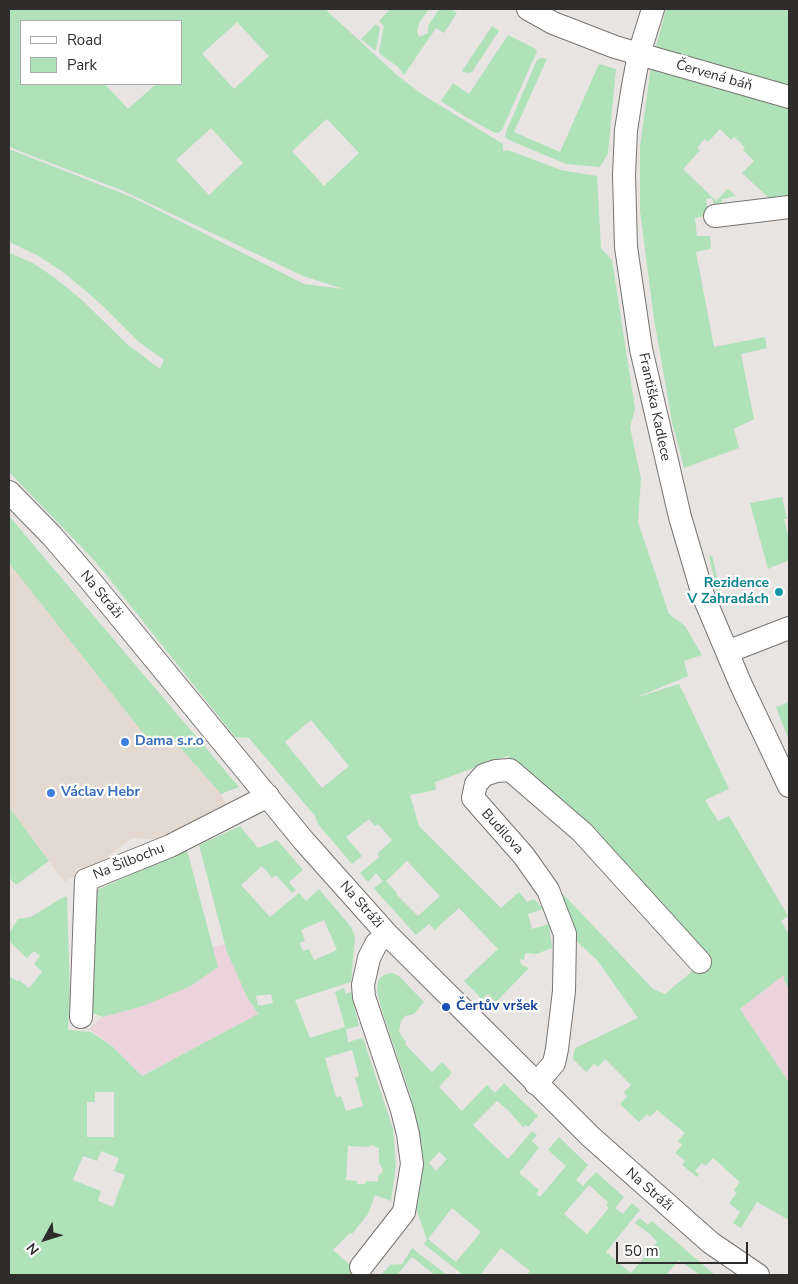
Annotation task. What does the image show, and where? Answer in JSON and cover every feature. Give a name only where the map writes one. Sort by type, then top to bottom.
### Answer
[{"type":"street","name":"Červená báň","points":[[528,9],[553,23],[615,47],[789,97]]},
{"type":"street","name":"Františka Kadlece","points":[[653,9],[633,86],[626,130],[624,175],[626,247],[641,349],[678,508],[703,596],[716,621],[727,652],[789,786]]},
{"type":"street","points":[[715,216],[789,207]]},
{"type":"street","name":"Na Stráži","points":[[9,492],[52,536],[304,841],[387,934],[536,1084],[634,1176],[704,1237],[758,1275]]},
{"type":"street","points":[[727,652],[789,628]]},
{"type":"street","name":"Budilova","points":[[536,1084],[554,1063],[557,1049],[564,991],[565,934],[548,890],[524,856],[472,798],[476,784],[484,774],[510,770],[582,832],[700,962]]},
{"type":"street","name":"Na Šilbochu","points":[[81,1017],[86,880],[170,846],[268,796]]},
{"type":"street","points":[[361,1267],[404,1212],[412,1164],[408,1134],[402,1110],[364,997],[364,984],[369,958],[376,944],[387,934]]},
{"type":"shaded area","points":[[9,562],[154,747],[170,736],[221,794],[226,804],[163,840],[132,838],[94,867],[64,882],[9,807]]},
{"type":"shaded area","points":[[225,944],[247,997],[258,1014],[141,1076],[112,1046],[89,1029],[103,1017],[143,1006],[205,949]]},
{"type":"shaded area","points":[[784,974],[784,981],[789,989],[789,1082],[740,1009]]},
{"type":"green space","points":[[9,9],[325,9],[398,76],[423,95],[503,144],[503,151],[508,150],[561,170],[597,176],[601,248],[612,260],[635,409],[630,427],[641,479],[638,522],[669,614],[685,626],[702,655],[684,661],[688,676],[635,698],[679,684],[729,789],[705,800],[718,821],[729,816],[788,916],[781,921],[789,934],[789,989],[784,981],[784,975],[740,1009],[789,1082],[789,1220],[757,1202],[741,1228],[733,1223],[740,1212],[729,1203],[737,1193],[734,1190],[740,1182],[713,1158],[706,1166],[702,1163],[695,1171],[699,1174],[697,1177],[682,1165],[685,1161],[675,1153],[682,1145],[678,1141],[685,1133],[657,1110],[650,1117],[647,1114],[639,1122],[620,1104],[627,1096],[624,1092],[631,1085],[605,1059],[598,1067],[594,1064],[586,1072],[573,1059],[575,1048],[638,1018],[597,960],[572,937],[562,893],[653,989],[665,994],[709,957],[507,759],[510,755],[435,782],[436,790],[410,795],[419,826],[501,908],[519,892],[527,902],[534,899],[543,909],[528,914],[532,929],[549,924],[552,948],[536,954],[525,953],[524,960],[519,959],[522,965],[529,968],[496,1002],[488,994],[482,999],[464,981],[498,949],[459,908],[435,930],[429,924],[416,935],[369,883],[374,888],[383,881],[376,873],[368,882],[360,873],[379,857],[377,854],[392,840],[378,824],[375,826],[369,819],[346,837],[362,856],[352,864],[318,824],[315,816],[249,738],[235,737],[95,561],[9,472],[9,253],[33,263],[55,278],[82,300],[127,344],[160,369],[164,360],[139,342],[102,305],[63,272],[37,255],[9,242],[9,149],[134,198],[304,284],[344,289],[303,276],[121,190],[9,146]],"holes":[[[237,22],[269,56],[234,89],[202,54]],[[327,119],[359,153],[324,186],[292,151]],[[211,128],[243,163],[209,195],[176,160]],[[311,720],[349,766],[322,788],[285,742]],[[407,861],[440,896],[418,916],[386,881]]]},
{"type":"green space","points":[[390,9],[429,9],[419,23],[417,32],[419,37],[428,33],[428,26],[439,9],[451,9],[457,13],[444,33],[436,28],[404,75],[398,67],[380,54],[379,51],[384,26],[379,21]]},
{"type":"green space","points":[[666,9],[789,9],[789,196],[770,199],[742,173],[754,161],[743,150],[745,148],[740,142],[734,137],[731,140],[720,129],[708,142],[705,139],[701,143],[697,148],[700,150],[683,169],[716,201],[728,189],[736,196],[722,199],[721,207],[715,208],[712,198],[706,199],[709,215],[695,218],[697,236],[710,236],[711,249],[696,252],[714,347],[765,337],[767,348],[741,354],[754,419],[734,429],[739,448],[684,468],[672,422],[654,319],[640,211],[640,146],[651,66]]},
{"type":"green space","points":[[376,24],[380,28],[376,50],[374,50],[361,39]]},
{"type":"green space","points":[[492,26],[499,31],[472,72],[462,71]]},
{"type":"green space","points":[[508,35],[537,51],[502,130],[495,133],[441,101],[453,83],[469,94]]},
{"type":"green space","points":[[541,58],[547,59],[514,132],[560,152],[599,64],[616,69],[608,153],[600,167],[566,164],[505,137],[537,60]]},
{"type":"green space","points":[[782,497],[787,519],[784,519],[789,538],[789,560],[768,569],[750,503]]},
{"type":"green space","points":[[9,516],[239,787],[221,794],[170,736],[154,747],[9,563]]},
{"type":"green space","points":[[712,555],[720,590],[717,591],[709,556]]},
{"type":"green space","points":[[789,702],[789,741],[776,707]]},
{"type":"green space","points":[[9,807],[49,861],[16,885],[9,877]]},
{"type":"green space","points":[[240,826],[258,848],[277,840],[303,870],[289,882],[296,890],[292,893],[276,875],[272,878],[262,866],[241,885],[270,917],[299,893],[306,901],[319,889],[351,927],[355,937],[351,982],[295,1000],[310,1038],[345,1027],[335,992],[344,988],[346,994],[351,992],[359,1026],[346,1029],[348,1042],[363,1038],[393,1129],[396,1165],[391,1201],[375,1195],[368,1214],[352,1234],[350,1233],[333,1250],[362,1275],[9,1275],[9,978],[19,980],[29,988],[42,972],[34,964],[40,956],[34,951],[27,958],[9,941],[9,934],[18,919],[31,917],[67,896],[70,997],[68,1030],[91,1032],[112,1046],[142,1076],[258,1014],[247,997],[227,952],[199,845]],"holes":[[[324,920],[337,950],[314,960],[309,949],[303,951],[300,943],[305,941],[301,930]],[[271,994],[273,1003],[258,1006],[256,996]],[[352,1050],[359,1076],[355,1078],[363,1106],[346,1111],[341,1096],[336,1097],[325,1058]],[[95,1092],[114,1092],[114,1137],[87,1137],[87,1102],[95,1102]],[[371,1145],[379,1148],[379,1163],[383,1169],[382,1173],[378,1176],[378,1182],[366,1181],[365,1184],[357,1184],[357,1181],[346,1180],[348,1146],[368,1147]],[[101,1151],[119,1158],[114,1171],[125,1175],[113,1207],[98,1201],[101,1191],[73,1180],[83,1156],[97,1161]]]},
{"type":"green space","points":[[187,850],[218,967],[191,986],[143,1006],[103,1017],[92,1013],[92,892]]},
{"type":"green space","points":[[393,973],[399,976],[424,1002],[414,1014],[405,1016],[401,1021],[399,1032],[406,1042],[405,1044],[432,1072],[442,1062],[452,1073],[439,1087],[462,1111],[487,1085],[495,1093],[504,1083],[538,1116],[528,1127],[526,1125],[523,1127],[497,1101],[473,1125],[508,1159],[532,1131],[537,1135],[532,1141],[539,1148],[519,1173],[539,1190],[536,1194],[540,1197],[566,1166],[548,1150],[559,1137],[588,1165],[576,1180],[583,1186],[596,1172],[624,1197],[615,1208],[623,1214],[632,1203],[640,1210],[606,1252],[631,1273],[657,1242],[635,1223],[640,1218],[648,1225],[652,1221],[715,1275],[700,1275],[679,1260],[666,1275],[527,1275],[530,1271],[501,1248],[480,1275],[463,1275],[424,1244],[427,1240],[416,1209],[423,1170],[419,1131],[410,1094],[377,992],[378,981],[386,974]],"holes":[[[439,1152],[447,1159],[436,1171],[429,1163]],[[589,1185],[608,1202],[606,1205],[609,1208],[587,1234],[564,1214]],[[452,1208],[481,1232],[456,1262],[428,1239]]]},
{"type":"green space","points":[[412,1248],[447,1275],[435,1275],[412,1257],[397,1275],[381,1275],[390,1265],[402,1264]]},
{"type":"place","name":"Rezidence V Zahradách","points":[[779,592]]},
{"type":"place","name":"Dama s.r.o","points":[[125,742]]},
{"type":"place","name":"Václav Hebr","points":[[51,793]]},
{"type":"place","name":"Čertův vršek","points":[[446,1007]]}]
